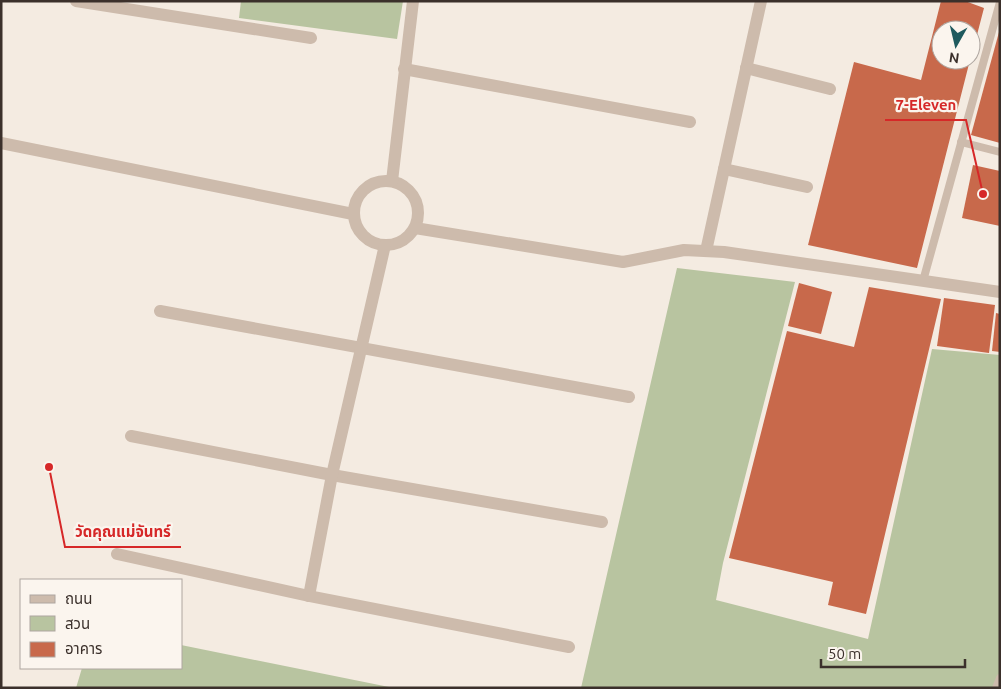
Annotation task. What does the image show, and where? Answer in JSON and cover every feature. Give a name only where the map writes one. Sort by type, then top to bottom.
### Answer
[{"type":"street","points":[[76,1],[311,38]]},
{"type":"street","points":[[392,181],[413,1]]},
{"type":"street","points":[[706,251],[761,1]]},
{"type":"street","points":[[746,68],[830,89]]},
{"type":"street","points":[[404,70],[690,122]]},
{"type":"street","points":[[1,143],[353,214]]},
{"type":"street","points":[[724,169],[807,187]]},
{"type":"street","points":[[382,180],[392,181],[410,190],[418,208],[415,228],[402,241],[384,246],[375,244],[359,232],[353,214],[358,196],[364,188],[382,180]]},
{"type":"street","points":[[415,228],[623,262],[684,250],[706,251],[1000,292]]},
{"type":"street","points":[[309,596],[332,475],[384,246]]},
{"type":"street","points":[[160,311],[629,397]]},
{"type":"street","points":[[131,436],[332,475],[602,522]]},
{"type":"street","points":[[117,554],[309,596],[569,647]]},
{"type":"lane","points":[[923,281],[1000,2]]},
{"type":"lane","points":[[962,142],[1000,152]]},
{"type":"lane","points":[[996,688],[1000,678]]},
{"type":"green space","points":[[241,1],[403,1],[397,39],[239,18]]},
{"type":"green space","points":[[677,268],[795,282],[723,563],[716,600],[868,639],[932,349],[1000,355],[1000,688],[581,688]]},
{"type":"green space","points":[[182,645],[394,688],[76,688],[82,669],[182,669]]},
{"type":"building","points":[[941,1],[965,1],[984,8],[981,20],[936,20]]},
{"type":"building","points":[[1000,32],[1000,143],[971,135]]},
{"type":"building","points":[[931,40],[931,70],[967,70],[917,268],[808,245],[854,62],[921,80]]},
{"type":"building","points":[[973,165],[1000,171],[1000,226],[962,218]]},
{"type":"building","points":[[799,283],[832,292],[821,334],[788,326]]},
{"type":"building","points":[[869,287],[941,299],[866,614],[828,605],[833,582],[729,558],[787,331],[854,347]]},
{"type":"building","points":[[944,298],[995,305],[989,353],[937,346]]},
{"type":"building","points":[[996,313],[1000,314],[1000,352],[992,351]]},
{"type":"place","name":"7-Eleven","points":[[983,194]]},
{"type":"place","name":"วัดคุณแม่จันทร์","points":[[49,467]]}]
